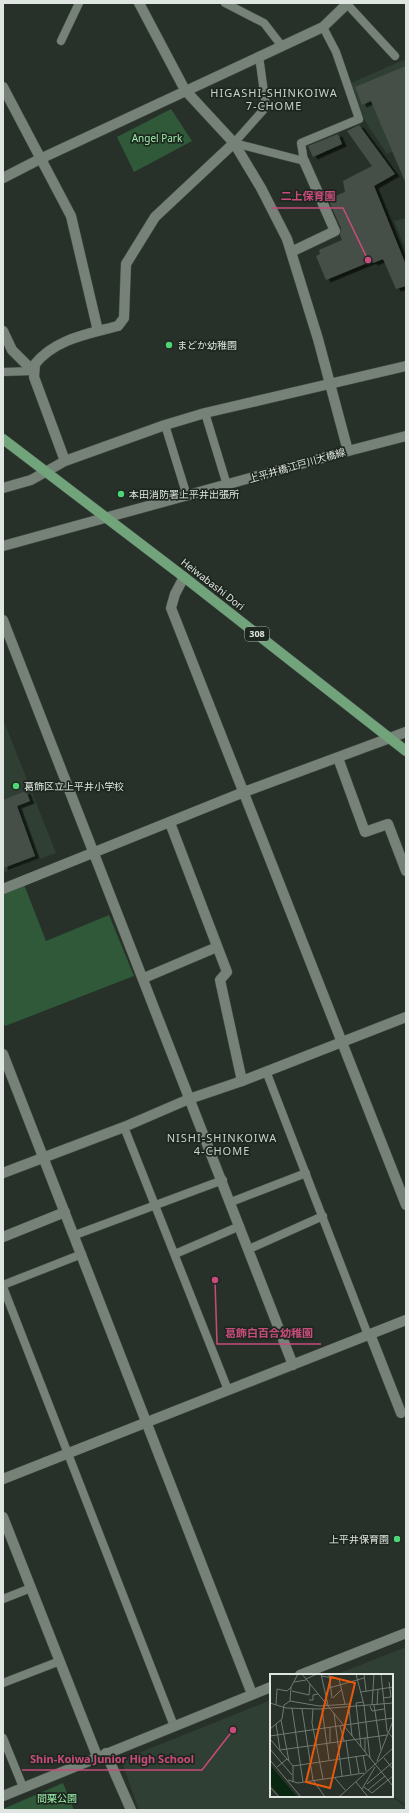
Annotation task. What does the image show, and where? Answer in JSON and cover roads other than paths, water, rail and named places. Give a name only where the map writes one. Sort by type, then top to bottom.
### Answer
[{"type":"main road","name":"Heiwabashi Dori","points":[[3,439],[184,577],[406,751]]},
{"type":"street","points":[[139,3],[186,90],[234,143],[262,188],[287,239],[318,339],[348,451]]},
{"type":"street","points":[[3,178],[281,45],[323,28],[347,3]]},
{"type":"street","points":[[3,87],[70,216],[98,332]]},
{"type":"street","points":[[33,371],[35,364],[52,348],[81,336],[118,326],[124,318],[126,264],[155,217],[234,143]]},
{"type":"street","points":[[291,252],[335,231],[304,161]]},
{"type":"street","points":[[3,331],[12,350],[33,371],[65,461]]},
{"type":"street","points":[[3,488],[31,480],[65,461],[205,413],[331,385],[406,366]]},
{"type":"street","name":"上平井橋江戸川大橋線","points":[[3,546],[406,436]]},
{"type":"street","points":[[184,577],[175,594],[171,608],[406,1205]]},
{"type":"street","points":[[3,620],[144,978],[189,1099],[223,1180],[293,1364]]},
{"type":"street","points":[[3,889],[244,792],[391,739],[406,732]]},
{"type":"street","points":[[338,758],[365,832],[388,824],[406,870]]},
{"type":"street","points":[[170,823],[227,972],[220,980],[242,1081]]},
{"type":"street","points":[[144,978],[218,947]]},
{"type":"street","points":[[3,1173],[124,1127],[189,1099],[242,1081],[406,1017]]},
{"type":"street","points":[[3,1054],[75,1235],[252,1694]]},
{"type":"street","points":[[3,1237],[65,1212]]},
{"type":"street","points":[[3,1479],[406,1320]]},
{"type":"street","points":[[369,1335],[401,1413]]},
{"type":"street","points":[[3,1516],[60,1660],[102,1754],[131,1810]]},
{"type":"street","points":[[303,1674],[406,1633]]},
{"type":"street","points":[[3,1796],[102,1754],[270,1687]]},
{"type":"lane","points":[[61,41],[79,3]]},
{"type":"lane","points":[[226,3],[264,23],[281,45]]},
{"type":"lane","points":[[347,3],[395,56]]},
{"type":"lane","points":[[259,56],[266,107],[234,143],[304,161],[301,143],[359,119],[336,52],[323,28]]},
{"type":"lane","points":[[3,372],[33,371]]},
{"type":"lane","points":[[205,413],[227,485]]},
{"type":"lane","points":[[165,426],[187,496]]},
{"type":"lane","points":[[266,1071],[369,1335]]},
{"type":"lane","points":[[124,1127],[228,1390]]},
{"type":"lane","points":[[231,1202],[306,1173]]},
{"type":"lane","points":[[75,1235],[223,1180]]},
{"type":"lane","points":[[249,1249],[323,1216]]},
{"type":"lane","points":[[175,1254],[240,1226]]},
{"type":"lane","points":[[82,1254],[3,1286],[67,1454],[174,1726]]},
{"type":"lane","points":[[3,1599],[31,1588]]},
{"type":"lane","points":[[3,1683],[60,1660]]},
{"type":"lane","points":[[3,1738],[23,1788]]},
{"type":"place","name":"二上保育園","points":[[368,260]]},
{"type":"place","name":"まどか幼稚園","points":[[169,345]]},
{"type":"place","name":"本田消防署上平井出張所","points":[[121,494]]},
{"type":"place","name":"葛飾区立上平井小学校","points":[[16,786]]},
{"type":"place","name":"葛飾白百合幼稚園","points":[[215,1280]]},
{"type":"place","name":"上平井保育園","points":[[397,1539]]},
{"type":"place","name":"Shin-Koiwa Junior High School","points":[[233,1730]]},
{"type":"district","name":"HIGASHI-SHINKOIWA 7-CHOME","points":[[274,99]]},
{"type":"district","name":"NISHI-SHINKOIWA 4-CHOME","points":[[222,1144]]},
{"type":"park label","name":"Angel Park","points":[[157,138]]},
{"type":"park label","name":"間栗公園","points":[[57,1798]]}]
